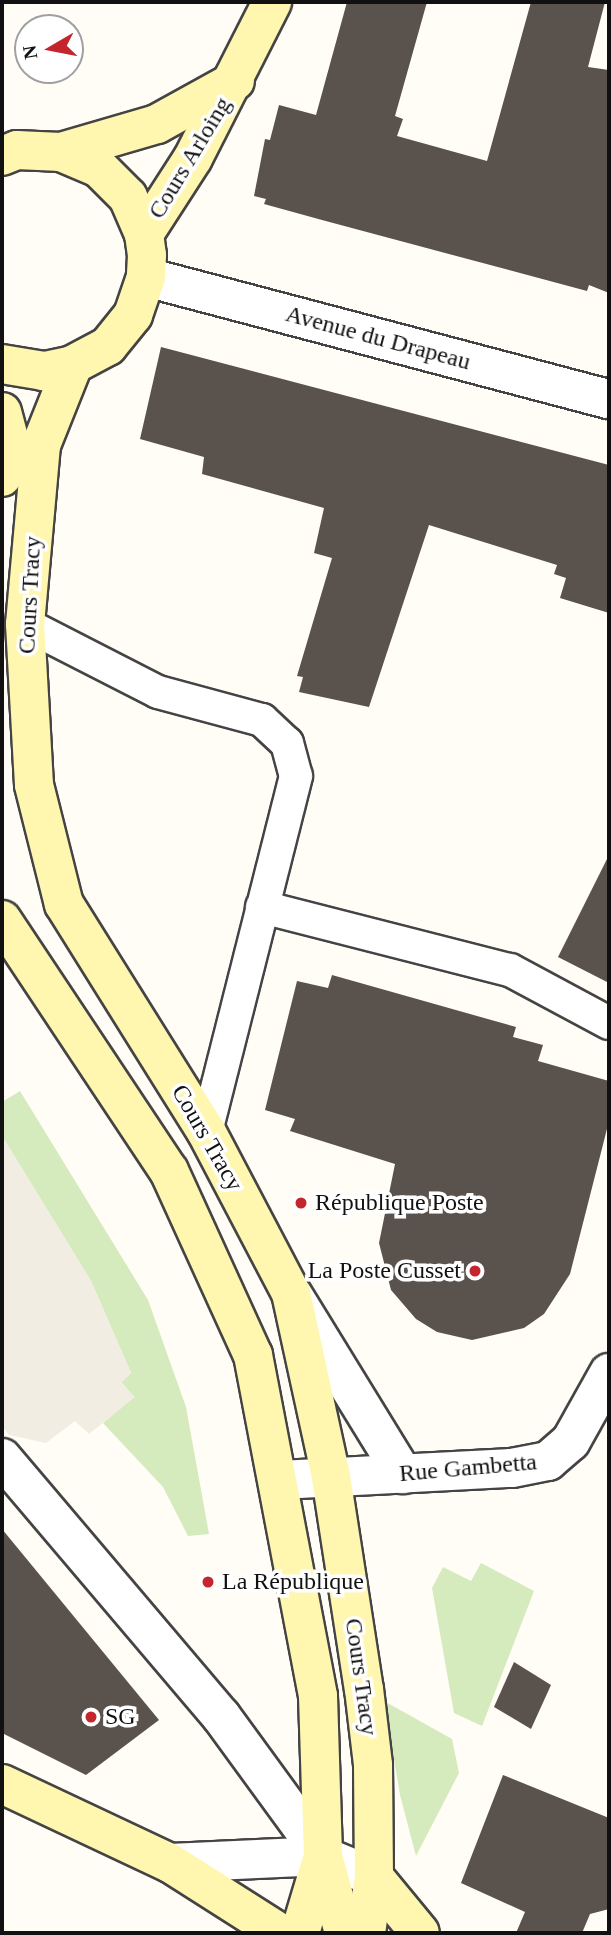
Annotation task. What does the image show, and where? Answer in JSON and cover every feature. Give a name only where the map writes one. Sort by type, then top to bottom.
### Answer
[{"type":"main road","name":"Cours Arloing","points":[[144,234],[235,81],[272,2]]},
{"type":"main road","name":"Cours Arloing","points":[[61,152],[157,124],[235,81]]},
{"type":"main road","points":[[2,156],[17,150],[61,152],[99,168],[128,197],[144,234],[146,277],[133,315],[108,346],[73,365],[44,371],[2,364]]},
{"type":"main road","name":"Cours Tracy","points":[[73,365],[41,445],[25,624],[34,785],[64,904],[206,1131],[291,1293],[331,1477],[373,1765],[374,1877],[366,1933]]},
{"type":"main road","points":[[2,412],[11,446],[2,477]]},
{"type":"main road","name":"Cours Tracy","points":[[2,920],[169,1171],[253,1355],[280,1480],[318,1696],[323,1856]]},
{"type":"main road","points":[[2,1784],[170,1863],[280,1933]]},
{"type":"main road","points":[[300,1933],[323,1856]]},
{"type":"main road","points":[[323,1856],[344,1933]]},
{"type":"main road","points":[[374,1877],[420,1933]]},
{"type":"street","name":"Avenue du Drapeau","points":[[146,277],[609,399]]},
{"type":"street","points":[[291,1293],[403,1474]]},
{"type":"street","name":"Rue Gambetta","points":[[280,1480],[512,1468],[548,1461],[571,1441],[607,1381]]},
{"type":"street","points":[[2,1458],[221,1716],[323,1856]]},
{"type":"street","points":[[170,1863],[323,1856],[374,1877]]},
{"type":"lane","points":[[25,624],[158,692],[262,720],[287,743],[296,776],[206,1131]]},
{"type":"lane","points":[[262,907],[510,970],[609,1023]]},
{"type":"green space","points":[[20,1091],[148,1300],[186,1407],[209,1534],[188,1536],[163,1487],[103,1423],[134,1397],[121,1382],[131,1373],[91,1281],[2,1136],[2,1102]]},
{"type":"green space","points":[[481,1563],[534,1591],[482,1726],[454,1713],[432,1588],[443,1567],[471,1581]]},
{"type":"green space","points":[[384,1701],[452,1739],[459,1773],[416,1856],[400,1795]]},
{"type":"shaded area","points":[[2,1136],[91,1281],[131,1373],[121,1383],[135,1397],[89,1434],[75,1421],[46,1443],[9,1435],[2,1426]]},
{"type":"building","points":[[347,2],[427,2],[395,116],[403,119],[397,136],[487,161],[531,2],[605,2],[588,67],[609,70],[609,293],[589,285],[587,291],[322,220],[264,204],[266,199],[254,196],[265,139],[270,140],[279,105],[316,115]]},
{"type":"building","points":[[161,347],[609,465],[609,613],[560,598],[566,578],[554,574],[557,565],[429,525],[369,707],[299,692],[303,677],[297,676],[332,558],[314,553],[324,508],[202,474],[204,457],[140,439]]},
{"type":"building","points":[[609,855],[609,983],[558,957]]},
{"type":"building","points":[[332,975],[516,1027],[513,1037],[543,1045],[538,1061],[609,1081],[609,1121],[570,1274],[544,1314],[524,1328],[472,1340],[437,1332],[416,1319],[391,1290],[379,1243],[395,1164],[290,1131],[295,1119],[265,1110],[297,981],[328,988]]},
{"type":"building","points":[[2,1529],[159,1720],[86,1775],[2,1733]]},
{"type":"building","points":[[514,1662],[551,1685],[531,1729],[494,1707]]},
{"type":"building","points":[[503,1775],[609,1818],[609,1909],[590,1914],[582,1933],[516,1933],[525,1912],[461,1883]]},
{"type":"place","name":"République Poste","points":[[301,1203]]},
{"type":"place","name":"La Poste Cusset","points":[[475,1271]]},
{"type":"place","name":"La République","points":[[208,1582]]},
{"type":"place","name":"SG","points":[[91,1717]]}]
